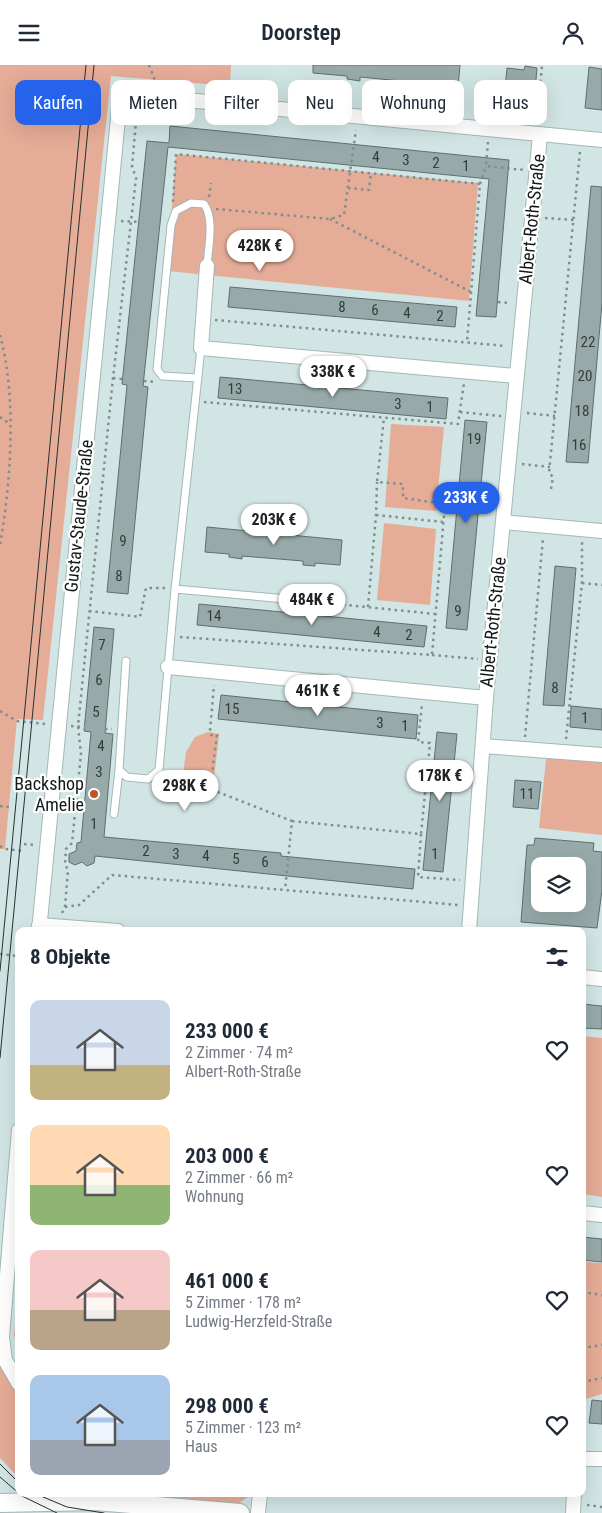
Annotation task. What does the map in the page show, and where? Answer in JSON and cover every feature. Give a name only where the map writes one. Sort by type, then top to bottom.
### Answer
[{"type":"street","points":[[195,104],[538,129],[602,140]]},
{"type":"street","name":"Gustav-Staude-Straße","points":[[39,927],[117,125]]},
{"type":"street","name":"Albert-Roth-Straße","points":[[469,927],[486,698],[509,463],[509,414],[516,376],[532,217],[538,129]]},
{"type":"street","points":[[207,266],[201,348],[516,376]]},
{"type":"street","points":[[503,522],[602,531]]},
{"type":"street","points":[[168,667],[486,698]]},
{"type":"street","points":[[483,745],[602,755]]},
{"type":"street","points":[[48,927],[70,927]]},
{"type":"street","points":[[586,977],[602,979]]},
{"type":"street","points":[[15,1179],[2,1337],[5,1360],[15,1377]]},
{"type":"street","points":[[586,1213],[602,1215]]},
{"type":"street","points":[[586,1459],[602,1459]]},
{"type":"street","points":[[258,1513],[260,1497]]},
{"type":"street","points":[[573,1513],[574,1497]]},
{"type":"street","points":[[0,1503],[95,1501],[240,1513]]},
{"type":"lane","points":[[198,379],[162,376],[157,369],[171,225],[176,211],[191,203],[204,204],[207,209],[210,222],[207,266]]},
{"type":"lane","points":[[119,771],[128,777],[148,779],[159,769],[170,636],[201,348]]},
{"type":"lane","points":[[175,589],[308,601]]},
{"type":"lane","points":[[114,814],[119,771],[126,661]]},
{"type":"path","points":[[149,65],[155,80]]},
{"type":"path","points":[[538,129],[542,65]]},
{"type":"path","points":[[207,209],[330,219],[344,215],[357,117]]},
{"type":"path","points":[[58,926],[59,917],[65,907],[68,869],[65,864],[66,849],[72,843],[81,754],[78,726],[113,379],[132,221],[136,178],[132,166],[136,125]]},
{"type":"path","points":[[467,342],[480,183],[486,166],[488,138]]},
{"type":"path","points":[[551,489],[553,477],[550,473],[550,467],[581,147]]},
{"type":"path","points":[[171,225],[176,154],[480,183]]},
{"type":"path","points":[[486,166],[528,170]]},
{"type":"path","points":[[348,188],[370,190],[371,173]]},
{"type":"path","points":[[532,217],[574,220]]},
{"type":"path","points":[[109,219],[140,223]]},
{"type":"path","points":[[330,219],[471,293]]},
{"type":"path","points":[[498,302],[504,303]]},
{"type":"path","points":[[204,319],[511,346]]},
{"type":"path","points":[[0,335],[10,410],[5,513],[0,545]]},
{"type":"path","points":[[195,401],[458,425],[466,372]]},
{"type":"path","points":[[113,379],[122,379]]},
{"type":"path","points":[[460,412],[555,415]]},
{"type":"path","points":[[0,417],[10,424]]},
{"type":"path","points":[[368,607],[377,482],[384,418]]},
{"type":"path","points":[[509,463],[550,467]]},
{"type":"path","points":[[377,482],[404,484],[404,498],[445,504],[432,655]]},
{"type":"path","points":[[376,515],[443,522]]},
{"type":"path","points":[[524,748],[544,535]]},
{"type":"path","points":[[566,743],[582,583],[580,557],[582,539]]},
{"type":"path","points":[[582,583],[602,585]]},
{"type":"path","points":[[90,611],[140,617],[146,588],[175,589]]},
{"type":"path","points":[[308,601],[435,614]]},
{"type":"path","points":[[170,636],[481,659]]},
{"type":"path","points":[[210,789],[217,735],[211,735],[210,731],[214,681]]},
{"type":"path","points":[[423,692],[418,742],[430,743],[418,877],[465,881]]},
{"type":"path","points":[[0,711],[17,721],[34,722]]},
{"type":"path","points":[[78,726],[85,727]]},
{"type":"path","points":[[159,769],[292,821],[421,834]]},
{"type":"path","points":[[0,806],[9,807]]},
{"type":"path","points":[[285,890],[292,821]]},
{"type":"path","points":[[0,846],[5,849],[23,851]]},
{"type":"path","points":[[65,907],[80,905],[112,875],[471,907]]},
{"type":"path","points":[[0,955],[15,956]]},
{"type":"path","points":[[586,1293],[602,1295]]},
{"type":"path","points":[[586,1347],[602,1345]]},
{"type":"path","points":[[586,1380],[602,1378]]},
{"type":"shaded area","points":[[0,65],[231,65],[230,80],[205,80],[205,84],[195,83],[195,80],[159,80],[111,76],[43,720],[17,719],[5,849],[0,849]]},
{"type":"shaded area","points":[[176,154],[478,183],[469,301],[167,271]]},
{"type":"shaded area","points":[[391,424],[444,427],[436,511],[385,507]]},
{"type":"shaded area","points":[[384,523],[436,529],[430,605],[377,600]]},
{"type":"shaded area","points":[[208,732],[219,734],[213,787],[183,775],[186,752],[195,737]]},
{"type":"shaded area","points":[[547,750],[602,757],[602,835],[539,828]]},
{"type":"shaded area","points":[[586,1036],[602,1038],[602,1197],[586,1194]]},
{"type":"shaded area","points":[[586,1262],[602,1263],[602,1394],[586,1399]]},
{"type":"shaded area","points":[[0,1367],[15,1389],[15,1474],[0,1458]]},
{"type":"shaded area","points":[[141,1497],[248,1497],[238,1504]]},
{"type":"building","points":[[313,65],[460,65],[459,80],[390,80],[360,77],[360,81],[347,79],[347,76],[313,73]]},
{"type":"building","points":[[525,66],[537,68],[536,80],[506,80],[507,68],[524,70]]},
{"type":"building","points":[[589,67],[602,69],[602,110],[585,108]]},
{"type":"building","points":[[170,126],[509,160],[496,317],[476,316],[489,179],[168,147],[143,386],[148,387],[128,594],[107,592],[127,385],[122,384],[147,141],[169,143]]},
{"type":"building","points":[[591,186],[602,187],[602,303],[588,463],[566,462]]},
{"type":"building","points":[[230,287],[457,307],[455,327],[228,307]]},
{"type":"building","points":[[220,377],[448,398],[446,419],[218,398]]},
{"type":"building","points":[[465,420],[487,422],[467,630],[446,628]]},
{"type":"building","points":[[207,527],[342,540],[340,565],[315,563],[315,566],[303,565],[303,561],[242,556],[242,559],[229,557],[229,554],[205,552]]},
{"type":"building","points":[[555,566],[576,568],[564,706],[543,705]]},
{"type":"building","points":[[199,604],[427,626],[424,647],[197,625]]},
{"type":"building","points":[[94,627],[114,629],[105,733],[113,734],[104,837],[281,853],[281,856],[415,869],[413,889],[95,856],[94,863],[87,866],[82,862],[75,865],[69,862],[69,854],[76,851],[77,843],[81,842],[91,732],[84,731]]},
{"type":"building","points":[[221,695],[418,715],[416,739],[218,719]]},
{"type":"building","points":[[571,706],[602,709],[602,730],[570,727]]},
{"type":"building","points":[[437,732],[457,734],[443,872],[423,870]]},
{"type":"building","points":[[515,780],[541,782],[538,809],[513,807]]},
{"type":"building","points":[[535,838],[594,843],[593,851],[602,852],[602,890],[597,928],[521,922],[527,845],[534,845]]},
{"type":"building","points":[[586,1004],[602,1006],[602,1029],[586,1028]]},
{"type":"building","points":[[586,1237],[602,1239],[602,1262],[586,1260]]},
{"type":"building","points":[[592,1400],[602,1401],[602,1424],[589,1423]]},
{"type":"tram line","points":[[0,971],[86,65]]},
{"type":"tram line","points":[[0,1058],[94,65]]},
{"type":"tram line","points":[[0,1464],[15,1479]]},
{"type":"tram line","points":[[0,1477],[15,1490]]},
{"type":"tram line","points":[[24,1497],[57,1513]]},
{"type":"tram line","points":[[43,1497],[67,1507],[104,1513]]},
{"type":"place","name":"Backshop Amelie","points":[[94,794]]}]
